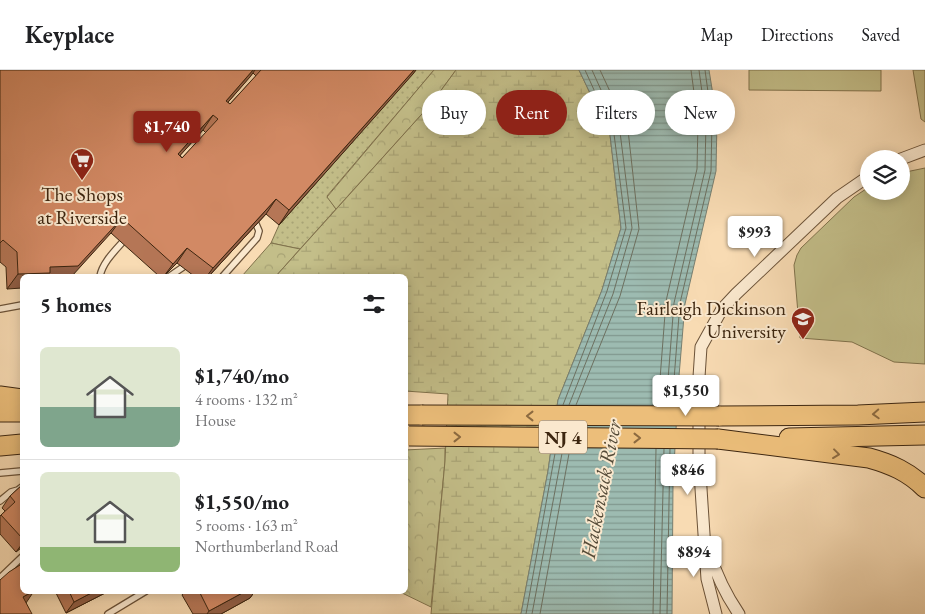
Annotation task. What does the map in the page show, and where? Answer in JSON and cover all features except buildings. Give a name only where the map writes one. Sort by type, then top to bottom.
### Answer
[{"type":"highway","points":[[0,396],[20,398]]},
{"type":"highway","points":[[0,412],[20,412]]},
{"type":"highway","name":"NJ 4","points":[[414,415],[719,416],[858,415],[925,412]]},
{"type":"highway","points":[[0,434],[20,434]]},
{"type":"highway","name":"NJ 4","points":[[408,436],[718,439],[925,435]]},
{"type":"highway","points":[[718,439],[869,458],[887,463],[906,472],[925,488]]},
{"type":"highway","points":[[0,446],[20,444]]},
{"type":"street","points":[[910,156],[925,150]]},
{"type":"street","points":[[716,614],[707,579],[699,457],[701,347],[722,309],[736,294],[837,198],[860,182]]},
{"type":"street","points":[[704,534],[713,566],[739,614]]},
{"type":"lane","points":[[225,274],[257,238],[259,231],[256,224]]},
{"type":"lane","points":[[101,274],[104,264],[130,233]]},
{"type":"lane","points":[[173,274],[194,259]]},
{"type":"lane","points":[[0,309],[20,305]]},
{"type":"lane","points":[[0,474],[20,471]]},
{"type":"lane","points":[[0,501],[11,492],[20,488]]},
{"type":"lane","points":[[0,578],[20,559]]},
{"type":"lane","points":[[108,614],[141,594]]},
{"type":"green space","points":[[409,70],[434,70],[327,196],[336,209],[300,249],[271,243],[279,225]]},
{"type":"green space","points":[[434,70],[456,70],[441,90],[422,90],[422,114],[336,209],[327,197]]},
{"type":"green space","points":[[456,70],[579,70],[589,90],[577,90],[577,135],[610,135],[621,228],[602,290],[558,400],[548,471],[521,614],[431,614],[445,461],[448,394],[408,391],[408,274],[278,274],[422,114],[422,135],[486,135],[486,90],[441,90]]},
{"type":"green space","points":[[749,70],[881,70],[881,91],[749,90]]},
{"type":"green space","points":[[913,70],[925,70],[925,122],[921,119]]},
{"type":"green space","points":[[925,168],[925,364],[894,362],[852,342],[800,338],[794,265],[801,248],[860,193],[860,200],[910,200],[910,171]]},
{"type":"green space","points":[[271,243],[300,249],[278,274],[244,274]]},
{"type":"green space","points":[[445,448],[431,607],[404,594],[408,594],[408,450]]},
{"type":"water","name":"Hackensack River","points":[[579,70],[709,70],[712,90],[665,90],[665,135],[717,135],[716,171],[685,304],[673,483],[672,614],[521,614],[548,471],[558,400],[602,290],[621,228],[610,135],[655,135],[655,90],[589,90]]},
{"type":"place","name":"The Shops at Riverside","points":[[82,181]]},
{"type":"place","name":"Fairleigh Dickinson University","points":[[803,340]]}]
